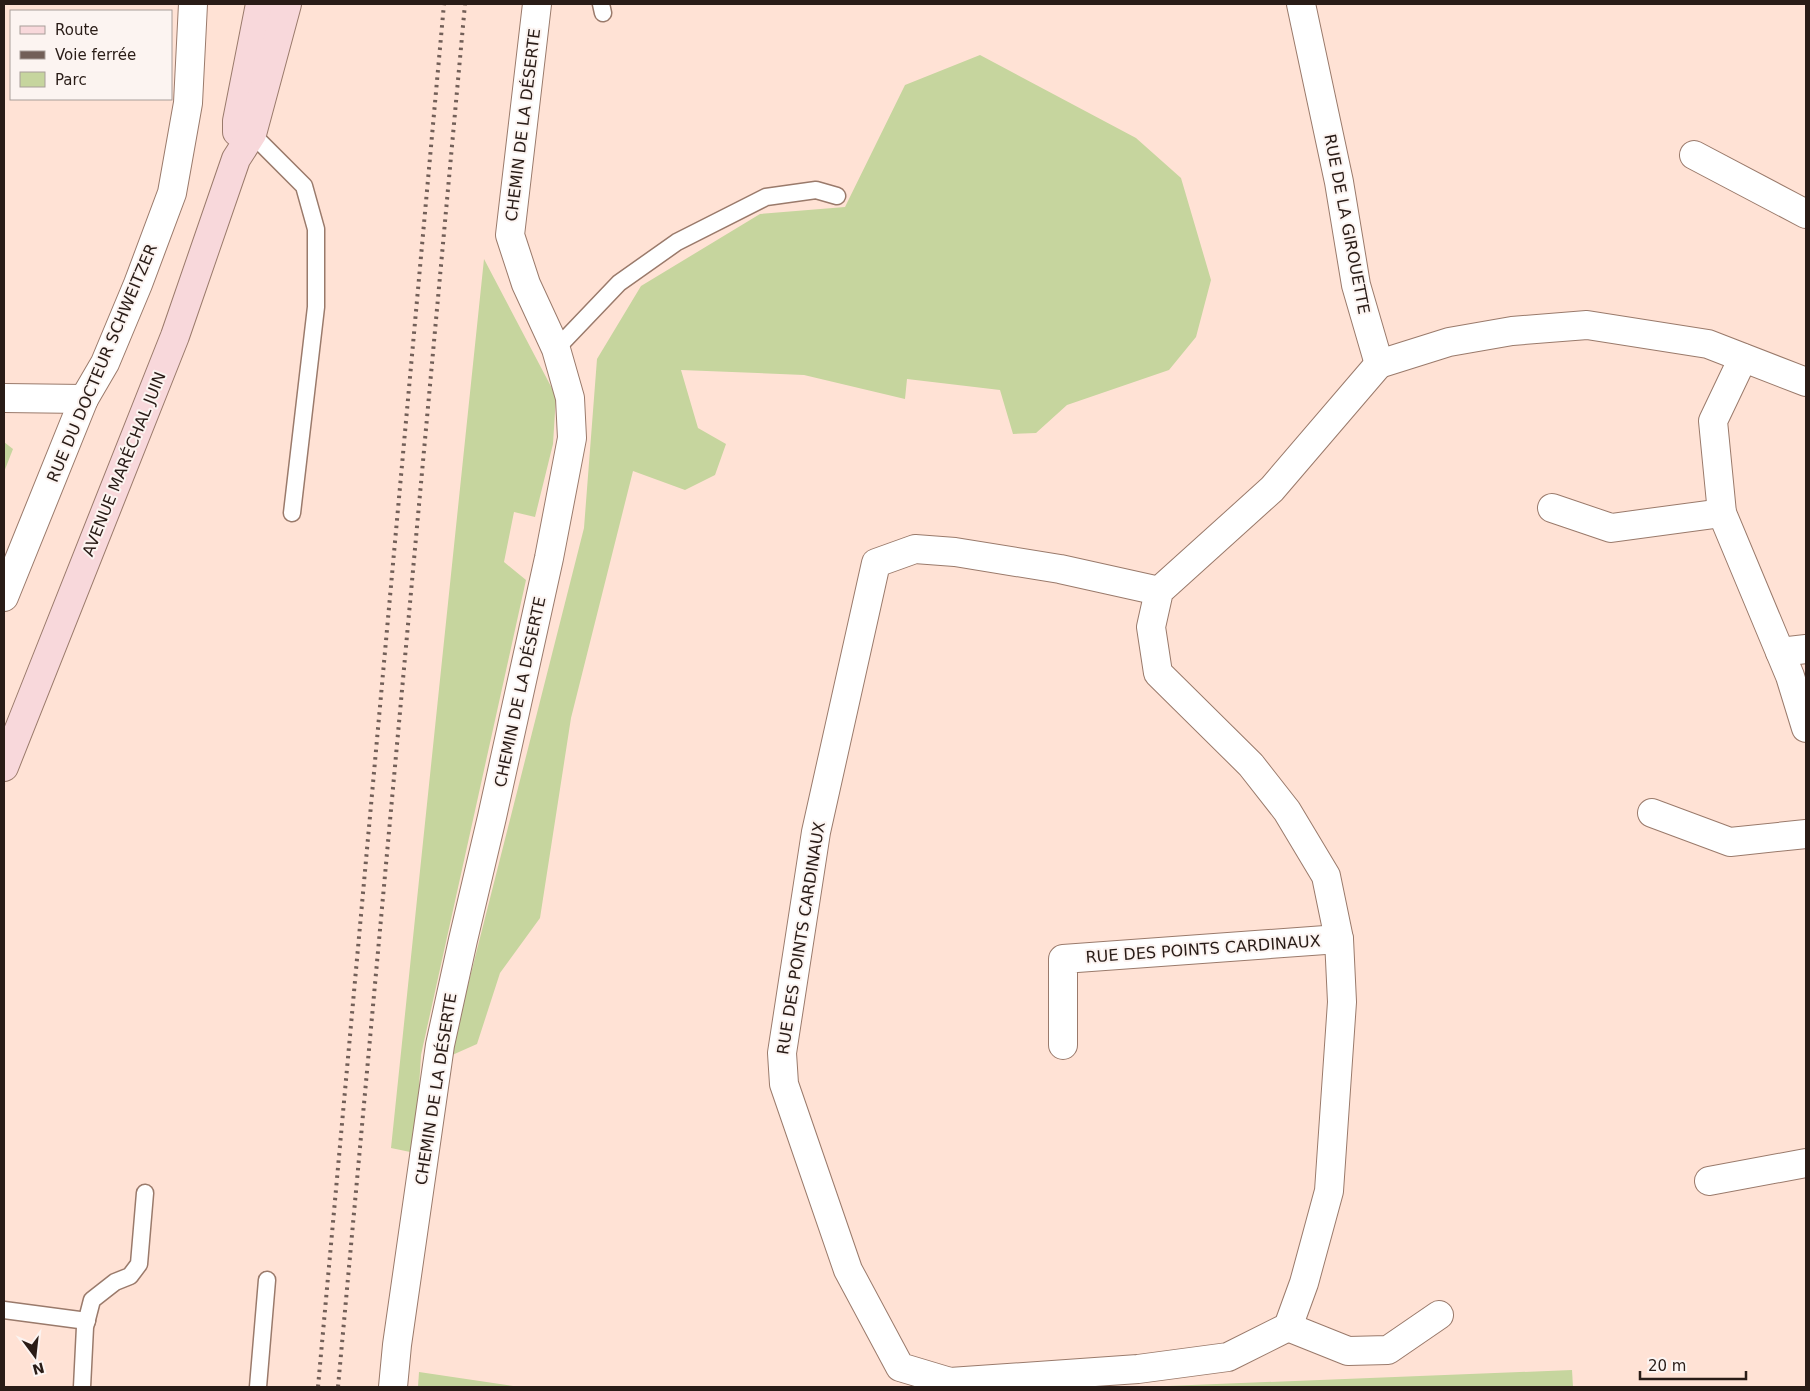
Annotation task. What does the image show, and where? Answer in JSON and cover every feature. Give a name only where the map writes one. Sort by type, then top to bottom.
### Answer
[{"type":"main road","name":"AVENUE MARÉCHAL JUIN","points":[[244,127],[260,4]]},
{"type":"main road","name":"AVENUE MARÉCHAL JUIN","points":[[4,767],[175,336],[287,4]]},
{"type":"street","name":"RUE DU DOCTEUR SCHWEITZER","points":[[4,597],[84,399],[105,363],[138,284],[172,193],[188,103],[192,4]]},
{"type":"street","name":"CHEMIN DE LA DÉSERTE","points":[[393,1387],[397,1345],[440,1045],[549,558],[572,438],[570,398],[556,350],[526,284],[510,235],[537,4]]},
{"type":"street","name":"RUE DE LA GIROUETTE","points":[[1301,4],[1339,182],[1356,285],[1379,364]]},
{"type":"street","points":[[1694,155],[1806,214]]},
{"type":"street","points":[[1159,591],[1272,489],[1379,364],[1449,342],[1512,331],[1587,324],[1708,344],[1806,382]]},
{"type":"street","points":[[1743,358],[1713,421],[1722,513],[1793,651],[1790,676],[1806,728]]},
{"type":"street","points":[[4,398],[84,399]]},
{"type":"street","points":[[1552,508],[1612,528],[1722,513]]},
{"type":"street","name":"RUE DES POINTS CARDINAUX","points":[[915,549],[955,552],[1060,569],[1159,591],[1151,626],[1158,673],[1251,765],[1287,811],[1326,876],[1339,939],[1342,1002],[1329,1191],[1304,1283],[1288,1327],[1228,1357],[1138,1369],[950,1382],[900,1367],[848,1270],[784,1084],[782,1053],[816,832],[876,563],[915,549]]},
{"type":"street","points":[[1652,813],[1730,842],[1806,834]]},
{"type":"street","name":"RUE DES POINTS CARDINAUX","points":[[1063,1045],[1063,960],[1339,939]]},
{"type":"street","points":[[1708,1181],[1806,1163]]},
{"type":"street","points":[[1288,1327],[1348,1351],[1388,1350],[1439,1315]]},
{"type":"lane","points":[[244,127],[304,186],[316,228],[316,306],[292,513]]},
{"type":"lane","points":[[556,350],[618,283],[677,242],[766,197],[816,190],[838,196]]},
{"type":"lane","points":[[82,1387],[87,1321],[92,1300],[115,1282],[130,1276],[139,1264],[145,1193]]},
{"type":"lane","points":[[258,1387],[267,1280]]},
{"type":"lane","points":[[4,1310],[87,1321]]},
{"type":"green space","points":[[980,55],[1136,138],[1181,178],[1211,280],[1196,337],[1169,370],[1067,405],[1036,433],[1013,434],[1000,390],[907,379],[905,399],[804,375],[681,370],[698,428],[726,444],[715,475],[685,490],[633,471],[571,718],[540,918],[500,973],[477,1044],[450,1056],[584,528],[597,359],[641,286],[760,214],[845,207],[905,85]]},
{"type":"green space","points":[[484,259],[556,396],[553,444],[535,517],[514,512],[504,562],[526,580],[421,1055],[415,1153],[391,1148]]},
{"type":"green space","points":[[4,442],[13,449],[4,472]]},
{"type":"green space","points":[[1572,1370],[1573,1387],[1142,1387]]},
{"type":"green space","points":[[419,1372],[520,1387],[418,1387]]},
{"type":"railway","points":[[318,1387],[444,4]]},
{"type":"railway","points":[[338,1387],[465,4]]}]
